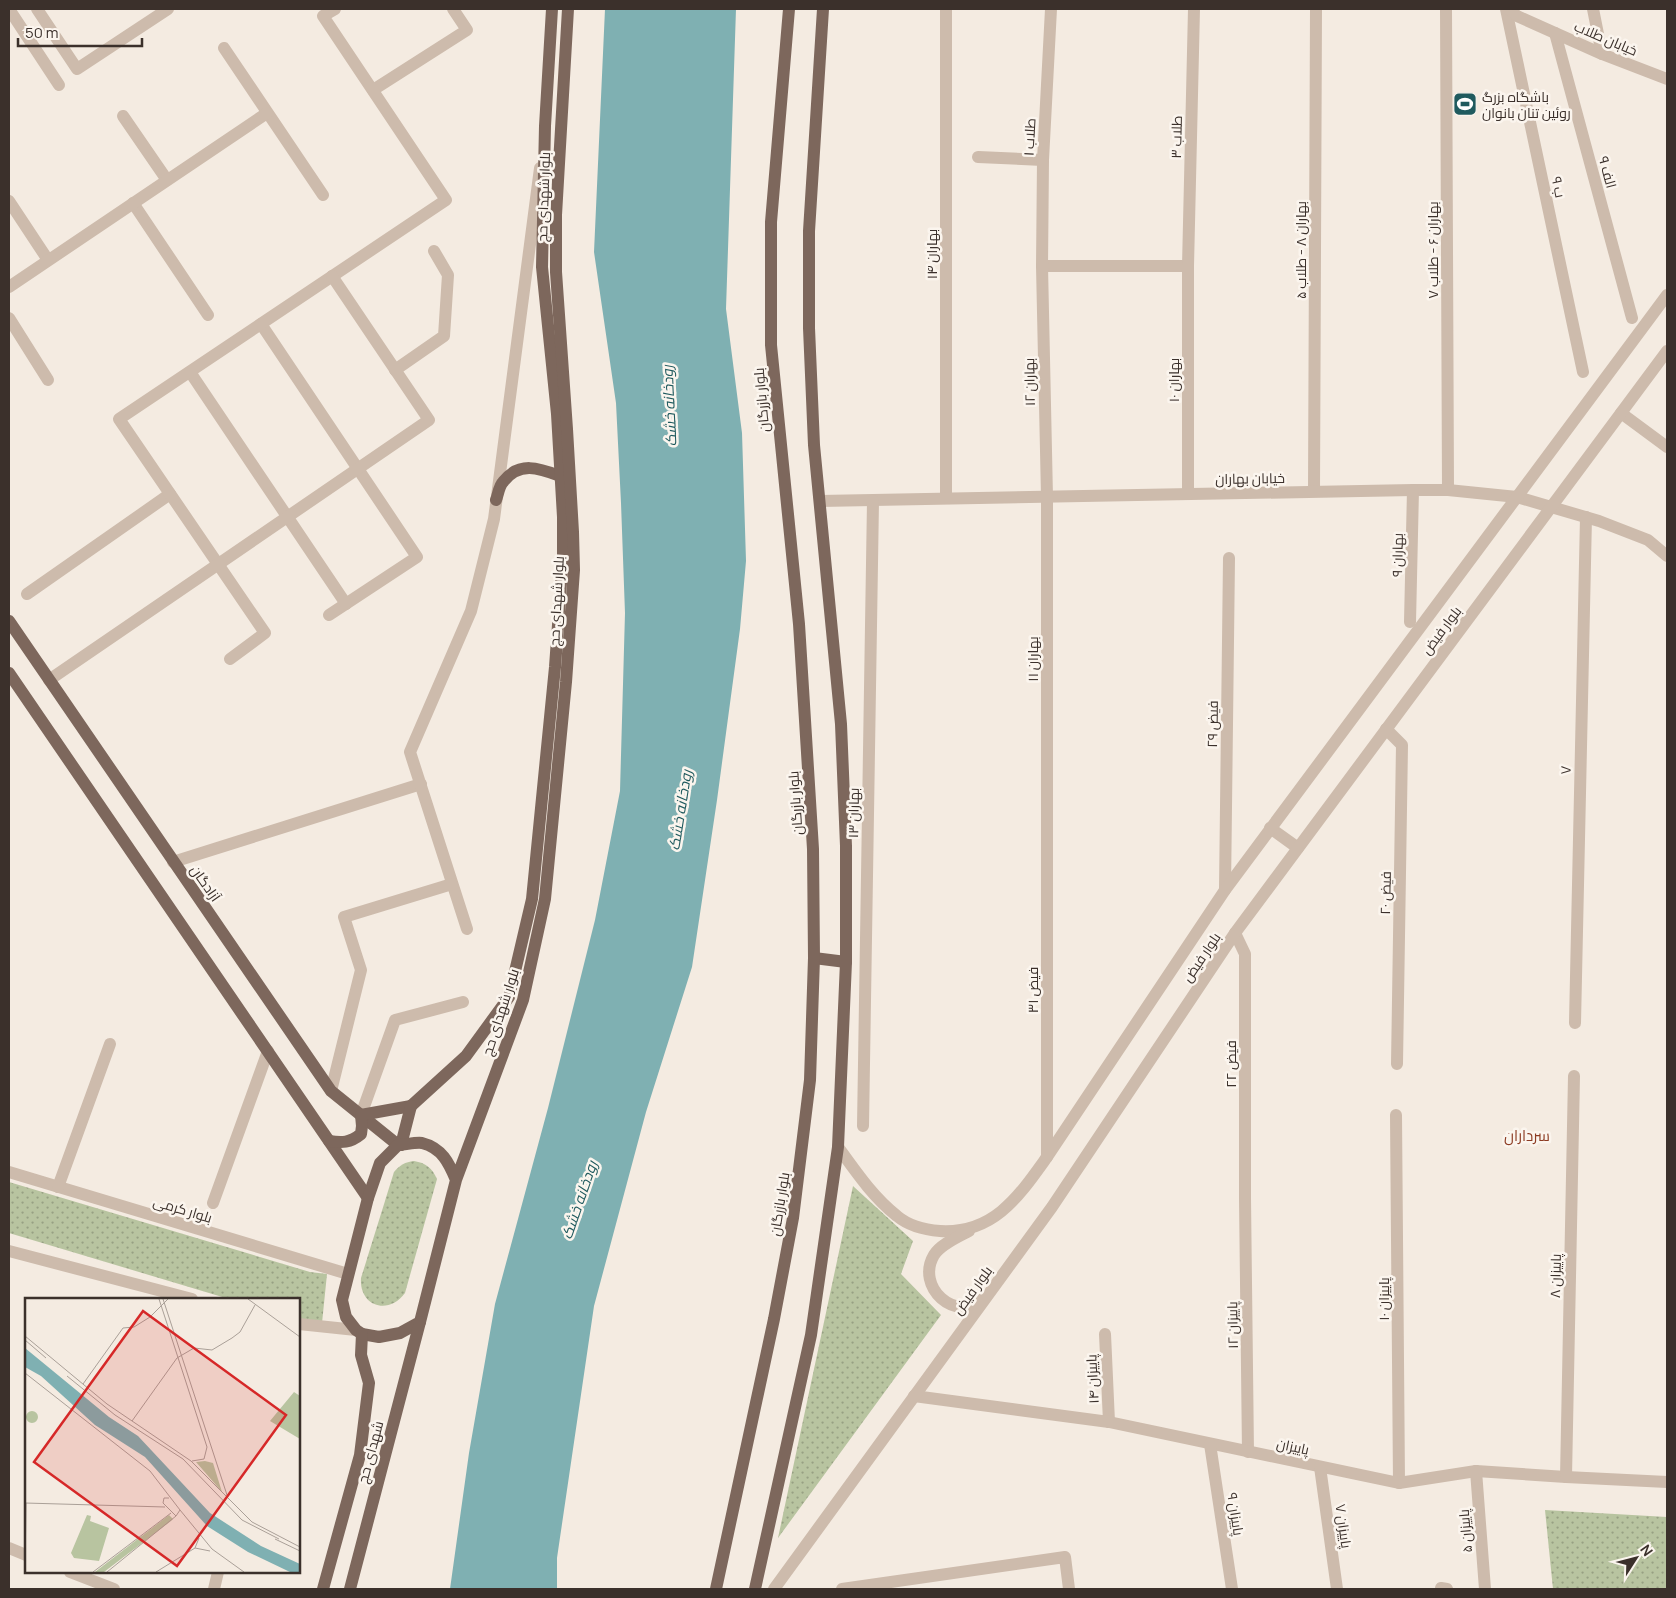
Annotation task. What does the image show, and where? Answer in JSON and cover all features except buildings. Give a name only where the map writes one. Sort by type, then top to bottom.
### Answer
[{"type":"main road","name":"بلوار شهدای حج","points":[[411,1106],[466,1056],[509,996],[532,899],[554,676],[563,554],[557,414],[542,267],[545,126],[552,9]]},
{"type":"main road","name":"بلوار شهدای حج","points":[[420,1322],[456,1180],[523,1000],[545,899],[566,682],[574,570],[556,272],[556,214],[568,9]]},
{"type":"main road","name":"بلوار بازرگان","points":[[716,1589],[774,1319],[793,1218],[810,1080],[814,958],[813,849],[799,624],[771,345],[771,222],[789,9]]},
{"type":"main road","points":[[755,1589],[811,1335],[838,1147],[846,962],[846,846],[841,724],[814,445],[808,328],[810,231],[823,9]]},
{"type":"main road","points":[[496,500],[502,482],[517,470],[536,467],[560,476]]},
{"type":"main road","name":"آزادگان","points":[[9,621],[331,1091],[399,1145]]},
{"type":"main road","points":[[9,673],[368,1198]]},
{"type":"main road","points":[[814,958],[846,962]]},
{"type":"main road","points":[[329,1141],[353,1141],[361,1134],[361,1115],[411,1106],[399,1145],[380,1163],[368,1198],[342,1300],[346,1317],[359,1332],[379,1337],[400,1333],[420,1322]]},
{"type":"main road","points":[[399,1145],[421,1143],[436,1150],[449,1162],[456,1180]]},
{"type":"main road","name":"شهدای حج","points":[[350,1589],[420,1322]]},
{"type":"main road","name":"شهدای حج","points":[[323,1589],[360,1455],[369,1383],[361,1356],[359,1332]]},
{"type":"street","points":[[9,9],[59,85]]},
{"type":"street","points":[[37,9],[77,69],[167,9]]},
{"type":"street","points":[[230,659],[265,633],[119,420],[446,200],[323,16],[335,9]]},
{"type":"street","points":[[374,90],[467,30],[453,9]]},
{"type":"street","name":"بهاران ۱۴","points":[[946,9],[946,498]]},
{"type":"street","name":"طلاب ۱","points":[[1042,266],[1043,160],[1051,9]]},
{"type":"street","name":"طلاب ۳","points":[[1188,266],[1194,9]]},
{"type":"street","name":"بهاران ۸ - طلاب ۵","points":[[1314,491],[1316,9]]},
{"type":"street","name":"بهاران ۶ - طلاب ۷","points":[[1446,9],[1448,490]]},
{"type":"street","name":"خیابان طلاب","points":[[1507,9],[1517,16],[1602,54],[1667,79]]},
{"type":"street","name":"۹ ب","points":[[1507,9],[1583,372]]},
{"type":"street","points":[[1593,9],[1602,54]]},
{"type":"street","name":"۹ الف","points":[[1555,33],[1632,318]]},
{"type":"street","points":[[224,48],[322,195]]},
{"type":"street","points":[[9,287],[267,112]]},
{"type":"street","points":[[123,116],[167,180]]},
{"type":"street","points":[[467,929],[410,752],[471,611],[494,519],[545,126]]},
{"type":"street","points":[[978,157],[1043,160]]},
{"type":"street","points":[[9,201],[48,260]]},
{"type":"street","points":[[133,203],[208,315]]},
{"type":"street","points":[[395,370],[444,336],[448,275],[434,251]]},
{"type":"street","points":[[1042,266],[1188,266]]},
{"type":"street","name":"بهاران ۱۲","points":[[1042,266],[1047,497]]},
{"type":"street","name":"بهاران ۱۰","points":[[1188,266],[1188,494]]},
{"type":"street","points":[[49,680],[429,420],[332,276]]},
{"type":"street","name":"بلوار فیض","points":[[838,1147],[874,1195],[899,1218],[924,1230],[950,1231],[976,1227],[1001,1213],[1026,1185],[1047,1157],[1225,890],[1667,295]]},
{"type":"street","points":[[9,318],[48,380]]},
{"type":"street","points":[[261,324],[417,557],[329,616]]},
{"type":"street","name":"بلوار فیض","points":[[774,1589],[1052,1207],[1235,933],[1667,351]]},
{"type":"street","points":[[190,372],[346,604]]},
{"type":"street","points":[[1621,413],[1667,447]]},
{"type":"street","name":"بهاران ۹","points":[[1410,622],[1413,490]]},
{"type":"street","name":"خیابان بهاران","points":[[820,501],[873,502],[946,498],[1448,490],[1517,497],[1586,517],[1648,540],[1667,556]]},
{"type":"street","points":[[27,594],[170,494]]},
{"type":"street","name":"بهاران ۱۱","points":[[1047,497],[1048,822]]},
{"type":"street","name":"بهاران ۱۳","points":[[862,1126],[873,502]]},
{"type":"street","name":"۷","points":[[1575,1023],[1586,517]]},
{"type":"street","name":"فیض ۲۹","points":[[1225,890],[1229,558]]},
{"type":"street","name":"فیض ۲۰","points":[[1386,729],[1402,744],[1397,1064]]},
{"type":"street","points":[[173,862],[420,784]]},
{"type":"street","name":"فیض ۳۱","points":[[1047,1157],[1048,822]]},
{"type":"street","points":[[1270,828],[1298,848]]},
{"type":"street","points":[[331,1091],[361,970],[344,917],[452,884]]},
{"type":"street","name":"فیض ۲۲","points":[[1235,933],[1246,954],[1245,1198]]},
{"type":"street","points":[[361,1115],[395,1020],[463,1002]]},
{"type":"street","points":[[58,1186],[110,1044]]},
{"type":"street","points":[[214,1204],[268,1051]]},
{"type":"street","name":"پاییزان ۸","points":[[1566,1477],[1574,1076]]},
{"type":"street","name":"پاییزان ۱۰","points":[[1396,1115],[1399,1483]]},
{"type":"street","name":"بلوار کرمی","points":[[9,1172],[348,1274]]},
{"type":"street","name":"پاییزان ۱۲","points":[[1245,1198],[1248,1452]]},
{"type":"street","points":[[976,1227],[944,1245],[935,1254],[929,1266],[929,1279],[934,1291],[943,1300],[955,1306],[968,1306],[980,1302],[989,1293]]},
{"type":"street","points":[[9,1251],[145,1294],[183,1298]]},
{"type":"street","points":[[300,1324],[359,1332]]},
{"type":"street","name":"پاییزان ۱۴","points":[[1105,1334],[1109,1422]]},
{"type":"street","name":"پاییزان","points":[[914,1396],[1109,1422],[1399,1483],[1476,1471],[1667,1482]]},
{"type":"street","name":"پاییزان ۹","points":[[1210,1444],[1232,1589]]},
{"type":"street","name":"پاییزان ۷","points":[[1320,1467],[1337,1589]]},
{"type":"street","name":"پاییزان ۵","points":[[1476,1471],[1485,1589]]},
{"type":"street","points":[[9,1548],[25,1554]]},
{"type":"street","points":[[842,1589],[1065,1557],[1069,1589]]},
{"type":"street","points":[[73,1573],[114,1589]]},
{"type":"street","points":[[214,1589],[218,1573]]},
{"type":"green space","points":[[414,1161],[428,1167],[437,1179],[405,1293],[391,1304],[376,1305],[365,1295],[361,1278],[394,1172],[403,1164]]},
{"type":"green space","points":[[9,1182],[310,1272],[327,1274],[322,1323],[300,1319],[300,1298],[226,1298],[9,1233]]},
{"type":"green space","points":[[853,1186],[913,1241],[901,1274],[941,1315],[778,1538]]},
{"type":"green space","points":[[1545,1510],[1667,1517],[1667,1589],[1553,1589]]},
{"type":"water","name":"رودخانه خشک","points":[[605,9],[736,9],[726,309],[742,433],[746,561],[740,629],[692,967],[646,1112],[594,1306],[557,1558],[557,1589],[450,1589],[469,1453],[495,1304],[548,1108],[595,920],[620,791],[625,613],[621,503],[616,403],[594,252]]},
{"type":"place","name":"باشگاه بزرگ روئین تنان بانوان","points":[[1465,104]]},
{"type":"district","name":"سرداران","points":[[1527,1135]]}]
